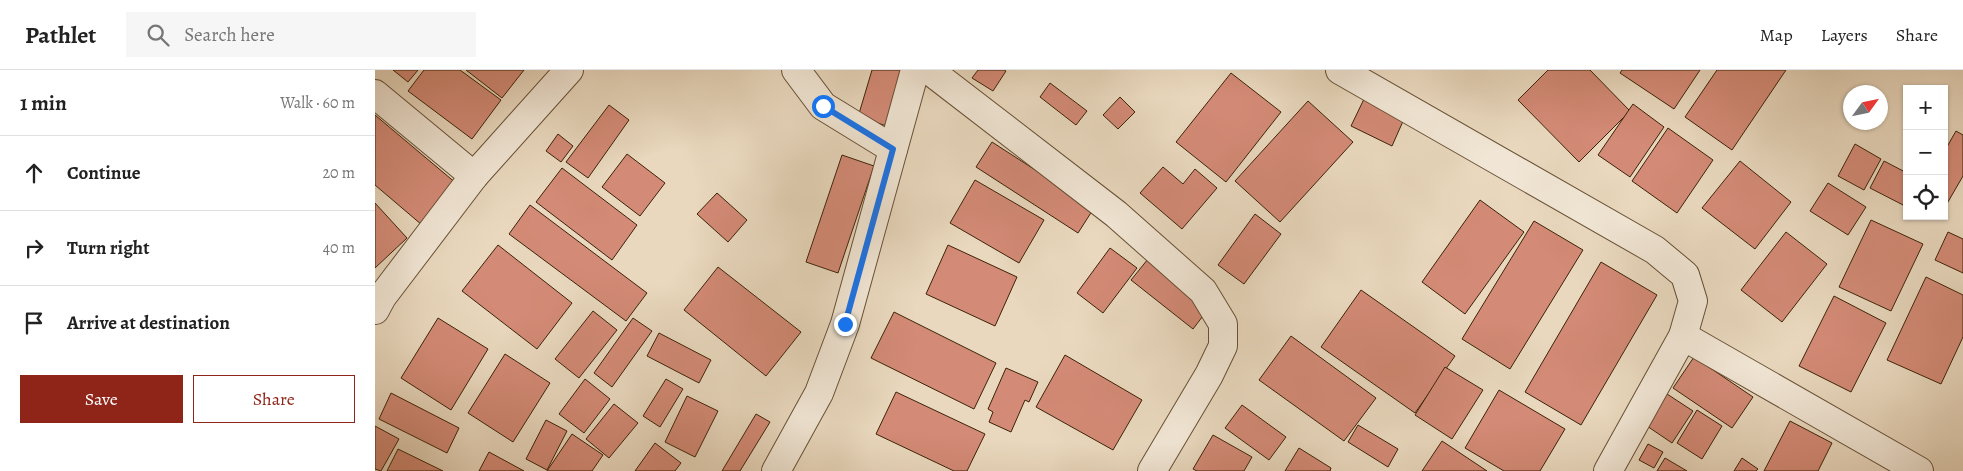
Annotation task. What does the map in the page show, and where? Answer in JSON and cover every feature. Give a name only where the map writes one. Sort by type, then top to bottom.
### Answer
[{"type":"street","points":[[377,299],[474,176],[569,70]]},
{"type":"street","points":[[796,70],[823,106],[893,149]]},
{"type":"street","points":[[777,471],[819,393],[841,332],[915,70]]},
{"type":"street","points":[[929,70],[1116,214],[1203,291],[1223,324],[1223,346],[1209,375],[1152,471]]},
{"type":"street","points":[[1340,70],[1655,250],[1685,275],[1693,301],[1683,336],[1608,471]]},
{"type":"street","points":[[375,94],[474,176]]},
{"type":"street","points":[[1683,336],[1919,471]]},
{"type":"building","points":[[393,70],[418,70],[408,82]]},
{"type":"building","points":[[424,70],[460,70],[501,100],[472,139],[408,91]]},
{"type":"building","points":[[466,70],[524,70],[502,98]]},
{"type":"building","points":[[872,70],[904,70],[887,126],[858,117]]},
{"type":"building","points":[[978,70],[1006,71],[993,91],[972,78]]},
{"type":"building","points":[[1548,70],[1590,70],[1630,111],[1579,162],[1518,100]]},
{"type":"building","points":[[1622,70],[1700,70],[1674,109],[1620,73]]},
{"type":"building","points":[[1717,70],[1786,70],[1732,150],[1685,117]]},
{"type":"building","points":[[1231,73],[1281,112],[1226,182],[1176,142]]},
{"type":"building","points":[[1050,83],[1087,111],[1076,125],[1040,97]]},
{"type":"building","points":[[1120,97],[1135,112],[1118,129],[1103,115]]},
{"type":"building","points":[[1364,99],[1404,119],[1392,146],[1351,126]]},
{"type":"building","points":[[1308,101],[1353,142],[1280,222],[1235,181]]},
{"type":"building","points":[[1633,104],[1664,127],[1630,177],[1598,155]]},
{"type":"building","points":[[609,105],[629,120],[588,178],[566,162]]},
{"type":"building","points":[[375,115],[457,184],[422,225],[375,185]]},
{"type":"building","points":[[1668,128],[1713,160],[1677,213],[1632,181]]},
{"type":"building","points":[[1956,131],[1963,135],[1963,176],[1948,202],[1948,175],[1948,145]]},
{"type":"building","points":[[558,134],[573,146],[561,162],[546,151]]},
{"type":"building","points":[[992,142],[1094,208],[1078,233],[976,167]]},
{"type":"building","points":[[1855,144],[1881,159],[1864,190],[1838,176]]},
{"type":"building","points":[[627,154],[665,183],[640,216],[602,187]]},
{"type":"building","points":[[842,155],[874,166],[838,273],[806,262]]},
{"type":"building","points":[[1740,161],[1791,202],[1755,249],[1702,208]]},
{"type":"building","points":[[1884,161],[1903,171],[1903,205],[1870,188]]},
{"type":"building","points":[[1163,167],[1183,184],[1195,169],[1217,188],[1182,229],[1140,193]]},
{"type":"building","points":[[562,168],[637,225],[612,260],[536,202]]},
{"type":"building","points":[[975,180],[1044,220],[1019,263],[950,223]]},
{"type":"building","points":[[1828,183],[1866,207],[1848,235],[1810,211]]},
{"type":"building","points":[[717,193],[747,220],[728,242],[697,214]]},
{"type":"building","points":[[1480,200],[1524,232],[1465,314],[1422,282]]},
{"type":"building","points":[[375,203],[407,238],[375,268]]},
{"type":"building","points":[[530,205],[647,293],[626,321],[509,234]]},
{"type":"building","points":[[1255,214],[1281,234],[1244,284],[1218,265]]},
{"type":"building","points":[[1871,220],[1923,244],[1891,311],[1839,287]]},
{"type":"building","points":[[1534,221],[1583,250],[1510,369],[1462,339]]},
{"type":"building","points":[[1786,232],[1827,264],[1782,322],[1741,290]]},
{"type":"building","points":[[1948,232],[1963,239],[1963,273],[1935,260]]},
{"type":"building","points":[[498,245],[572,303],[537,349],[462,291]]},
{"type":"building","points":[[948,245],[1017,277],[995,326],[926,294]]},
{"type":"building","points":[[1110,248],[1137,268],[1103,313],[1077,293]]},
{"type":"building","points":[[1148,259],[1209,308],[1193,329],[1131,280]]},
{"type":"building","points":[[1601,262],[1657,295],[1581,425],[1525,392]]},
{"type":"building","points":[[718,267],[801,332],[766,376],[684,310]]},
{"type":"building","points":[[1926,277],[1963,295],[1963,337],[1941,384],[1887,360]]},
{"type":"building","points":[[1361,290],[1455,356],[1415,413],[1321,347]]},
{"type":"building","points":[[1834,296],[1886,323],[1851,392],[1799,366]]},
{"type":"building","points":[[593,311],[617,330],[579,378],[555,359]]},
{"type":"building","points":[[894,312],[996,363],[974,409],[871,358]]},
{"type":"building","points":[[438,318],[488,349],[451,410],[401,378]]},
{"type":"building","points":[[633,318],[652,331],[612,387],[594,373]]},
{"type":"building","points":[[659,333],[711,360],[699,383],[647,356]]},
{"type":"building","points":[[1291,336],[1376,398],[1344,441],[1259,380]]},
{"type":"building","points":[[505,354],[550,383],[513,442],[468,413]]},
{"type":"building","points":[[1065,355],[1142,400],[1113,450],[1036,407]]},
{"type":"building","points":[[1694,357],[1753,397],[1732,428],[1673,388]]},
{"type":"building","points":[[1445,367],[1483,390],[1452,439],[1415,415]]},
{"type":"building","points":[[1006,368],[1038,382],[1029,402],[1025,400],[1011,432],[989,422],[993,412],[988,409]]},
{"type":"building","points":[[585,379],[610,399],[584,433],[559,414]]},
{"type":"building","points":[[666,379],[683,389],[660,427],[643,416]]},
{"type":"building","points":[[1499,390],[1565,429],[1540,471],[1504,471],[1465,448]]},
{"type":"building","points":[[896,392],[985,434],[967,471],[954,471],[876,434]]},
{"type":"building","points":[[1664,392],[1693,411],[1672,443],[1644,424]]},
{"type":"building","points":[[391,393],[459,428],[447,453],[379,419]]},
{"type":"building","points":[[687,396],[718,411],[695,457],[665,442]]},
{"type":"building","points":[[614,404],[638,423],[609,458],[586,439]]},
{"type":"building","points":[[1242,405],[1286,437],[1269,460],[1225,428]]},
{"type":"building","points":[[1697,410],[1722,426],[1702,459],[1677,443]]},
{"type":"building","points":[[756,414],[770,422],[740,471],[722,471]]},
{"type":"building","points":[[546,420],[567,431],[547,470],[526,459]]},
{"type":"building","points":[[1790,421],[1832,443],[1818,471],[1764,471]]},
{"type":"building","points":[[1358,425],[1398,449],[1388,467],[1348,442]]},
{"type":"building","points":[[375,426],[399,439],[381,471],[375,469]]},
{"type":"building","points":[[572,434],[603,455],[592,471],[547,471]]},
{"type":"building","points":[[1213,435],[1252,457],[1244,471],[1197,471],[1193,469]]},
{"type":"building","points":[[1442,441],[1487,471],[1422,471]]},
{"type":"building","points":[[655,443],[681,463],[675,471],[635,471]]},
{"type":"building","points":[[1648,444],[1663,452],[1654,468],[1639,460]]},
{"type":"building","points":[[1299,448],[1331,468],[1330,471],[1285,471]]},
{"type":"building","points":[[398,449],[443,471],[387,471]]},
{"type":"building","points":[[489,452],[524,471],[479,471]]},
{"type":"building","points":[[1665,458],[1687,471],[1657,471]]},
{"type":"building","points":[[1742,458],[1758,469],[1756,471],[1734,471]]},
{"type":"route","points":[[823,106],[893,149],[845,324]]}]
